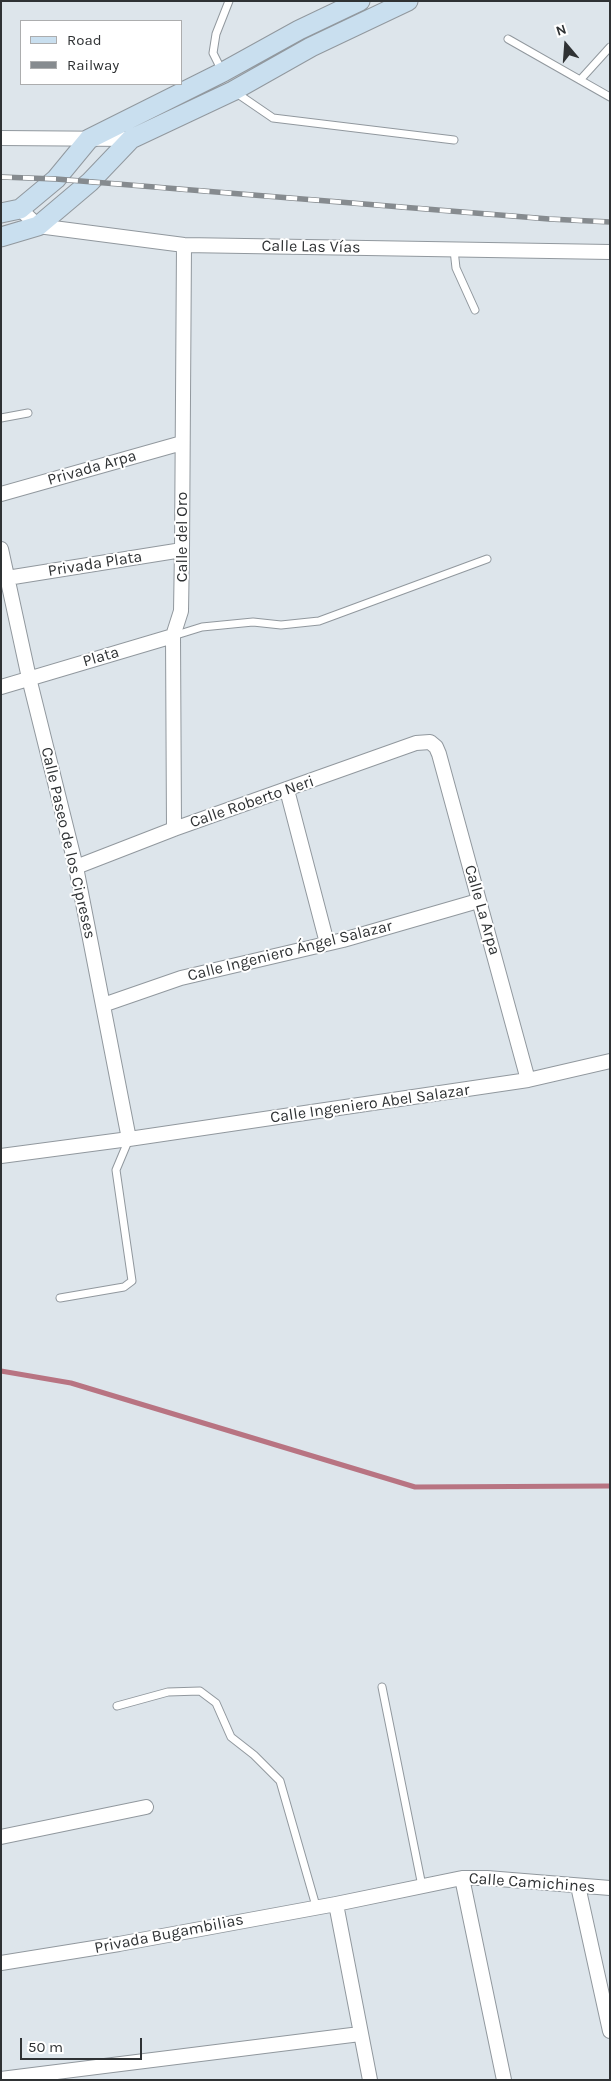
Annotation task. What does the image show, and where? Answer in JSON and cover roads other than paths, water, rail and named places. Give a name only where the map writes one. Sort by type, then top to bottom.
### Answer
[{"type":"street","points":[[1,213],[20,209],[56,179],[89,139],[223,72],[299,30],[360,1]]},
{"type":"street","points":[[1,237],[38,226],[90,182],[131,139],[233,91],[311,47],[408,1]]},
{"type":"street","points":[[1,138],[131,139]]},
{"type":"street","points":[[20,209],[38,226]]},
{"type":"street","name":"Calle Las Vías","points":[[38,226],[184,245],[610,252]]},
{"type":"street","name":"Calle del Oro","points":[[174,829],[173,636],[181,611],[184,245]]},
{"type":"street","name":"Privada Arpa","points":[[1,494],[182,443]]},
{"type":"street","name":"Calle Paseo de los Cipreses","points":[[1,549],[29,678],[76,866],[129,1139]]},
{"type":"street","name":"Privada Plata","points":[[7,578],[182,550]]},
{"type":"street","name":"Plata","points":[[1,687],[173,636]]},
{"type":"street","name":"Calle Roberto Neri","points":[[76,866],[416,743],[430,742]]},
{"type":"street","name":"Calle La Arpa","points":[[430,742],[436,747],[439,754],[528,1080]]},
{"type":"street","points":[[287,790],[327,943]]},
{"type":"street","name":"Calle Ingeniero Ángel Salazar","points":[[103,1005],[180,978],[327,943],[478,901]]},
{"type":"street","name":"Calle Ingeniero Abel Salazar","points":[[1,1156],[528,1080],[610,1061]]},
{"type":"street","points":[[1,1836],[146,1807]]},
{"type":"street","points":[[462,1878],[504,2080]]},
{"type":"street","name":"Calle Camichines","points":[[336,1904],[462,1878],[487,1878],[610,1888]]},
{"type":"street","points":[[578,1886],[610,2031]]},
{"type":"street","points":[[336,1904],[370,2080]]},
{"type":"street","name":"Privada Bugambilias","points":[[1,1963],[119,1944],[316,1906],[336,1904]]},
{"type":"street","points":[[1,2079],[360,2034]]},
{"type":"lane","points":[[223,72],[213,53],[216,34],[229,1]]},
{"type":"lane","points":[[508,39],[610,97]]},
{"type":"lane","points":[[581,79],[610,47]]},
{"type":"lane","points":[[233,91],[273,118],[454,140]]},
{"type":"lane","points":[[454,250],[456,268],[475,310]]},
{"type":"lane","points":[[1,418],[28,413]]},
{"type":"lane","points":[[173,636],[211,626],[253,622],[281,626],[319,621],[487,559]]},
{"type":"lane","points":[[60,1298],[124,1287],[132,1281],[116,1170],[129,1139]]},
{"type":"lane","points":[[382,1687],[422,1886]]},
{"type":"lane","points":[[117,1706],[168,1692],[200,1691],[216,1703],[231,1737],[254,1755],[280,1781],[316,1906]]},
{"type":"waterway","points":[[1,1371],[71,1383],[415,1487],[610,1486]]},
{"type":"railway","points":[[1,177],[56,179],[549,219],[610,222]]}]
